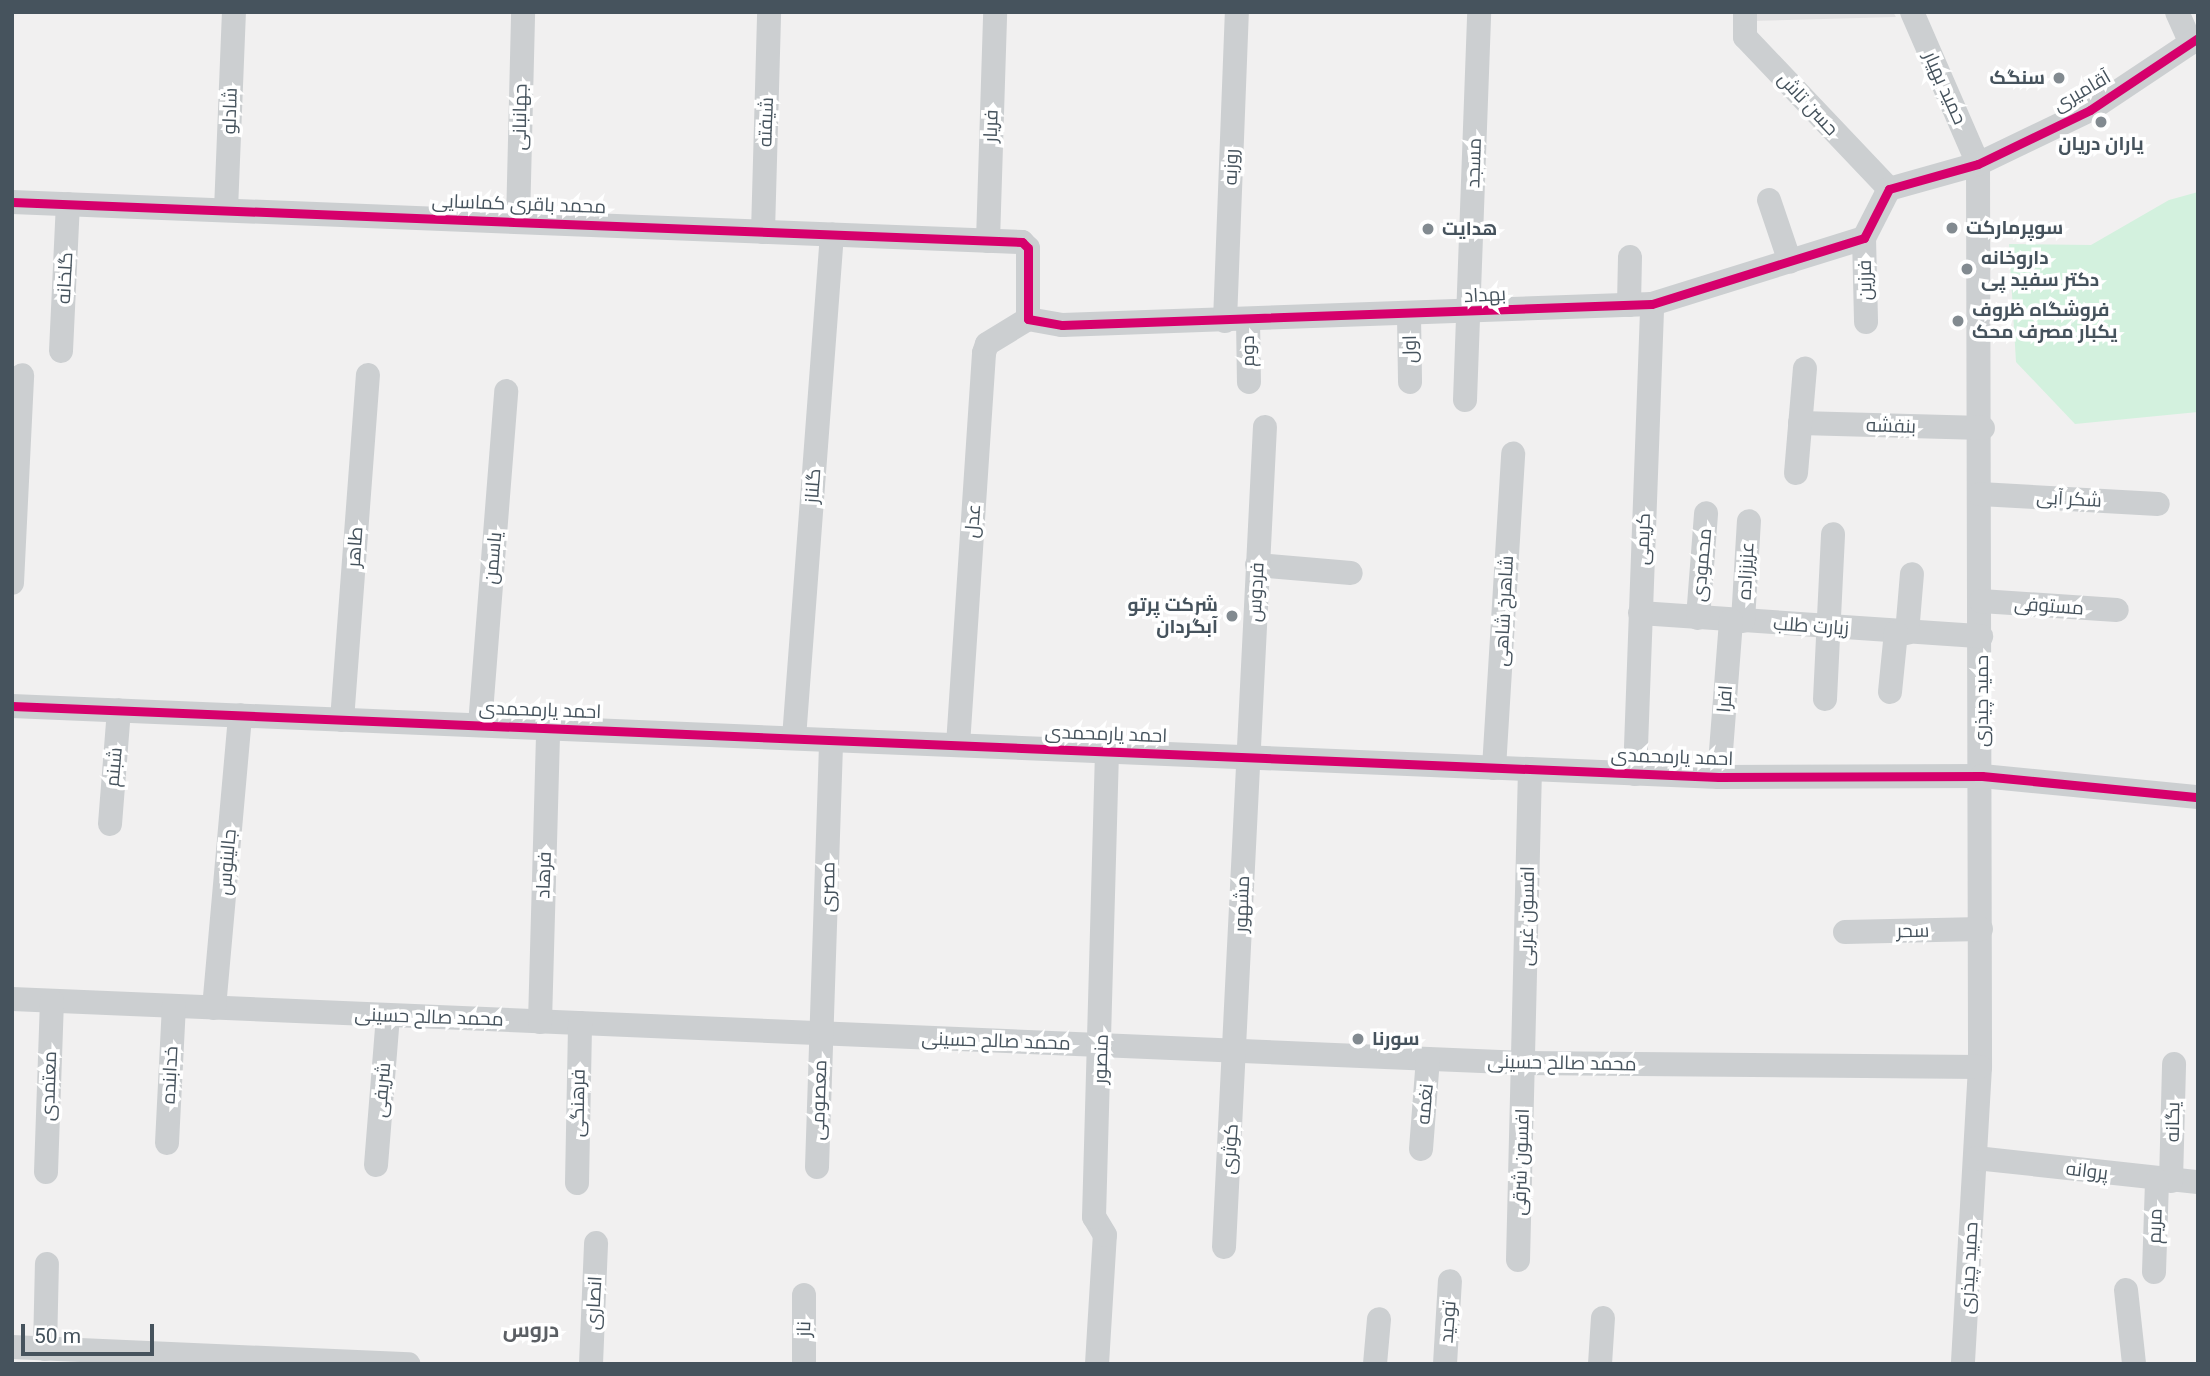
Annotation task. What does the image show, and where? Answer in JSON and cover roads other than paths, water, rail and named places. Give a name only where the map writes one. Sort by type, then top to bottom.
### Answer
[{"type":"street","name":"شادلو","points":[[226,210],[234,12]]},
{"type":"street","name":"جهانبانی","points":[[518,222],[523,12]]},
{"type":"street","name":"شیفته","points":[[762,232],[769,12]]},
{"type":"street","name":"فریار","points":[[988,241],[995,12]]},
{"type":"street","name":"روزبه","points":[[1237,12],[1237,320]]},
{"type":"street","name":"مسجد","points":[[1465,400],[1479,12]]},
{"type":"street","name":"حسن تاش","points":[[1745,12],[1745,37],[1889,189]]},
{"type":"street","name":"حمید بهیار","points":[[1912,12],[1978,164]]},
{"type":"street","points":[[2177,12],[2194,40]]},
{"type":"street","name":"آقامیری","points":[[1978,164],[2090,110],[2194,40]]},
{"type":"street","points":[[1864,239],[1889,189],[1978,164]]},
{"type":"street","name":"حمید چیذری","points":[[1963,1364],[1980,1067],[1980,494],[1983,428],[1978,164]]},
{"type":"street","points":[[1769,200],[1790,262]]},
{"type":"street","name":"محمد باقری کماسایی","points":[[12,202],[1025,242],[1028,319]]},
{"type":"street","name":"گلخانه","points":[[61,351],[68,204]]},
{"type":"street","name":"گلناز","points":[[794,738],[832,234]]},
{"type":"street","name":"بهداد","points":[[1028,319],[1062,325],[1467,314],[1640,305],[1864,239]]},
{"type":"street","name":"فرزین","points":[[1864,239],[1866,322]]},
{"type":"street","name":"کریمی","points":[[1630,257],[1640,305],[1640,614],[1635,774]]},
{"type":"street","name":"اول","points":[[1409,316],[1410,383]]},
{"type":"street","name":"عدل","points":[[958,745],[984,353],[988,344],[1028,319]]},
{"type":"street","name":"دوم","points":[[1237,320],[1249,382]]},
{"type":"street","points":[[1796,473],[1805,368]]},
{"type":"street","points":[[12,583],[22,375]]},
{"type":"street","name":"طاهر","points":[[342,720],[368,376]]},
{"type":"street","name":"یاسمن","points":[[480,725],[506,391]]},
{"type":"street","name":"بنفشه","points":[[1800,423],[1983,428]]},
{"type":"street","name":"فردوس","points":[[1247,757],[1265,427]]},
{"type":"street","name":"شاهرخ شاهی","points":[[1494,768],[1513,454]]},
{"type":"street","name":"شکر آبی","points":[[1980,494],[2158,504]]},
{"type":"street","name":"محمودی","points":[[1698,618],[1706,513]]},
{"type":"street","name":"عزیززاده","points":[[1737,621],[1749,521]]},
{"type":"street","points":[[1825,699],[1833,534]]},
{"type":"street","points":[[1257,565],[1351,573]]},
{"type":"street","points":[[1890,692],[1912,574]]},
{"type":"street","name":"مستوفی","points":[[1981,601],[2117,610]]},
{"type":"street","name":"زیارت طلب","points":[[1640,614],[1981,636]]},
{"type":"street","name":"افرا","points":[[1719,777],[1737,621]]},
{"type":"street","name":"احمد یارمحمدی","points":[[12,706],[1719,777],[1982,776],[2198,797]]},
{"type":"street","name":"شبنم","points":[[110,824],[119,710]]},
{"type":"street","name":"جالینوس","points":[[214,1008],[240,715]]},
{"type":"street","name":"فرهاد","points":[[540,1022],[548,728]]},
{"type":"street","name":"مصری","points":[[821,1033],[831,740]]},
{"type":"street","name":"منصور","points":[[1097,1364],[1105,1235],[1094,1217],[1102,1045],[1107,751]]},
{"type":"street","name":"مشهور","points":[[1237,1051],[1247,757]]},
{"type":"street","name":"افسون غربی","points":[[1524,1063],[1530,769]]},
{"type":"street","name":"سحر","points":[[1845,932],[1981,929]]},
{"type":"street","name":"محمد صالح حسینی","points":[[12,999],[1524,1063],[1980,1067]]},
{"type":"street","name":"معتمدی","points":[[46,1172],[52,1001]]},
{"type":"street","name":"خدابنده","points":[[166,1143],[174,1006]]},
{"type":"street","name":"شریفی","points":[[376,1166],[388,1015]]},
{"type":"street","name":"فرهنگی","points":[[577,1183],[580,1023]]},
{"type":"street","name":"معصومی","points":[[817,1167],[821,1033]]},
{"type":"street","name":"کوثری","points":[[1224,1247],[1237,1051]]},
{"type":"street","name":"نغمه","points":[[1421,1149],[1428,1059]]},
{"type":"street","name":"افسون شرقی","points":[[1518,1260],[1524,1063]]},
{"type":"street","name":"یگانه","points":[[2164,1180],[2174,1064]]},
{"type":"street","name":"پروانه","points":[[1976,1158],[2198,1182]]},
{"type":"street","name":"مریم","points":[[2154,1272],[2164,1180]]},
{"type":"street","name":"انصاری","points":[[591,1364],[596,1243]]},
{"type":"street","points":[[45,1349],[47,1264]]},
{"type":"street","name":"توحید","points":[[1445,1364],[1450,1281]]},
{"type":"street","points":[[2126,1290],[2134,1364]]},
{"type":"street","name":"ناز","points":[[804,1295],[804,1364]]},
{"type":"street","points":[[1600,1364],[1603,1318]]},
{"type":"street","points":[[1375,1364],[1379,1319]]},
{"type":"street","points":[[12,1347],[409,1364]]},
{"type":"place","name":"سنگک","points":[[2059,78]]},
{"type":"place","name":"یاران دریان","points":[[2101,122]]},
{"type":"place","name":"سوپرمارکت","points":[[1952,228]]},
{"type":"place","name":"هدایت","points":[[1428,229]]},
{"type":"place","name":"داروخانه دکتر سفید پی","points":[[1967,269]]},
{"type":"place","name":"فروشگاه ظروف یکبار مصرف محک","points":[[1958,321]]},
{"type":"place","name":"شرکت پرتو آبگردان","points":[[1232,616]]},
{"type":"place","name":"سورنا","points":[[1358,1039]]},
{"type":"district","name":"دروس","points":[[531,1330]]}]
